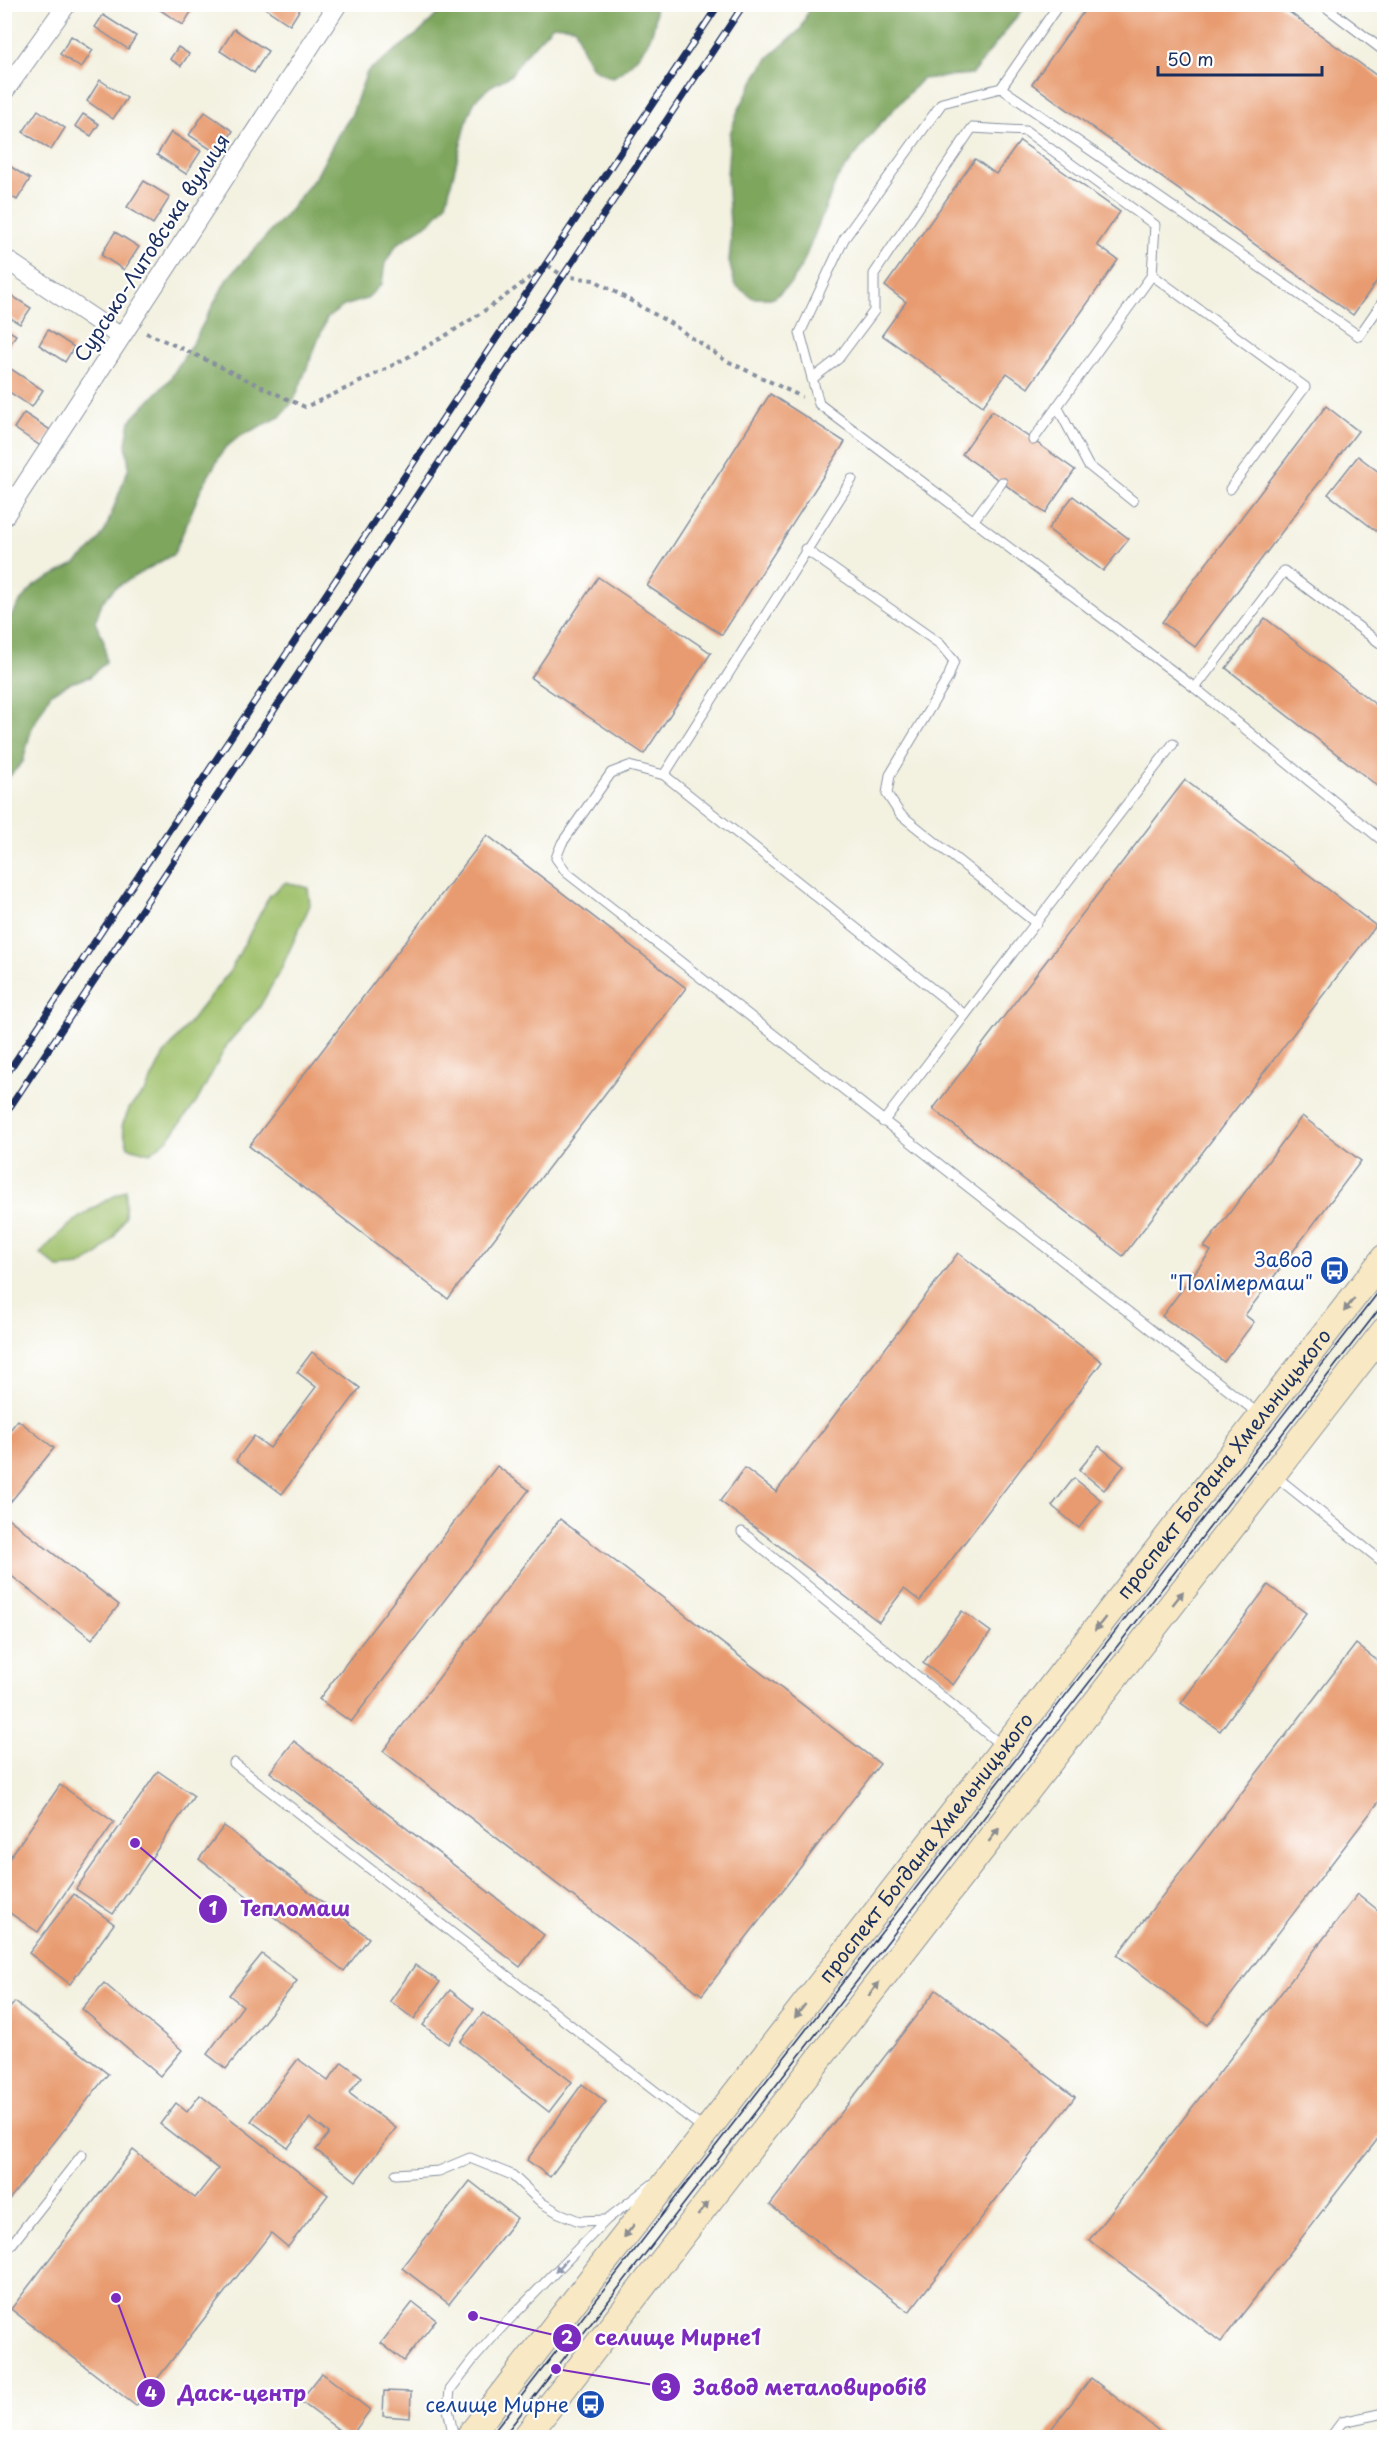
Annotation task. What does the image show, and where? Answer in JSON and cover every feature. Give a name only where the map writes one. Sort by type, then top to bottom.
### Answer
[{"type":"main road","name":"проспект Богдана Хмельницького","points":[[468,2438],[1384,1258]]},
{"type":"main road","points":[[525,2438],[1274,1475],[1384,1330]]},
{"type":"street","points":[[4,92],[67,4]]},
{"type":"street","name":"Сурсько-Литовська вулиця","points":[[4,518],[338,4]]},
{"type":"street","points":[[4,258],[125,332]]},
{"type":"lane","points":[[1059,4],[1001,88],[942,103],[844,239],[800,333],[819,405],[1195,688],[1384,842]]},
{"type":"lane","points":[[1322,4],[1384,51]]},
{"type":"lane","points":[[1001,88],[1359,336],[1384,300]]},
{"type":"lane","points":[[812,380],[838,359],[874,312],[874,274],[972,128],[1026,130],[1155,225],[1152,275],[1033,440]]},
{"type":"lane","points":[[1152,275],[1305,387],[1230,489]]},
{"type":"lane","points":[[1057,406],[1088,465],[1133,501]]},
{"type":"lane","points":[[664,776],[805,549],[852,479]]},
{"type":"lane","points":[[973,521],[1002,482]]},
{"type":"lane","points":[[805,549],[940,644],[954,661],[948,678],[890,775],[887,794],[900,814],[1036,923]]},
{"type":"lane","points":[[1195,688],[1284,571],[1384,646]]},
{"type":"lane","points":[[883,1122],[1173,744]]},
{"type":"lane","points":[[965,1015],[664,776],[629,765],[611,773],[562,843],[556,858],[567,873],[1262,1416]]},
{"type":"lane","points":[[1274,1475],[1384,1563]]},
{"type":"lane","points":[[742,1532],[1005,1748]]},
{"type":"lane","points":[[234,1763],[706,2131]]},
{"type":"lane","points":[[4,2254],[82,2156]]},
{"type":"lane","points":[[396,2174],[440,2171],[470,2157],[512,2175],[542,2203],[559,2213],[579,2221],[606,2220]]},
{"type":"lane","points":[[454,2438],[448,2409],[450,2390],[500,2330],[606,2220],[684,2159]]},
{"type":"lane","points":[[1330,2438],[1342,2422],[1384,2413]]},
{"type":"path","points":[[125,332],[180,346],[236,376],[305,408],[364,381],[448,335],[524,283],[546,264],[563,276],[594,280],[670,323],[725,360],[819,405]]},
{"type":"green space","points":[[654,4],[655,16],[654,27],[645,47],[630,65],[612,78],[592,68],[582,49],[575,27],[553,25],[524,56],[510,76],[491,86],[475,100],[467,120],[446,204],[432,221],[397,244],[385,263],[382,284],[366,299],[344,306],[327,318],[294,400],[280,417],[240,436],[224,449],[202,487],[174,554],[116,587],[102,602],[95,622],[104,641],[106,662],[90,677],[70,683],[51,693],[31,730],[23,762],[5,781],[4,627],[20,602],[35,585],[75,564],[92,549],[105,531],[129,467],[126,444],[130,421],[170,379],[195,339],[227,279],[289,211],[317,175],[351,116],[367,72],[421,31],[446,5]]},
{"type":"green space","points":[[810,5],[1026,5],[972,74],[922,79],[879,125],[837,179],[803,263],[791,283],[774,298],[753,298],[735,285],[729,261],[731,241],[727,177],[730,134],[737,113],[756,76],[769,57],[801,29]]},
{"type":"green space","points":[[286,882],[308,888],[310,905],[281,969],[259,1008],[228,1043],[196,1103],[168,1139],[150,1153],[128,1147],[122,1126],[130,1107],[145,1092],[163,1056],[230,971],[270,895]]},
{"type":"green space","points":[[126,1190],[125,1217],[114,1237],[99,1254],[80,1266],[58,1268],[41,1254],[59,1234],[80,1217]]},
{"type":"building","points":[[151,4],[196,4],[183,25]]},
{"type":"building","points":[[259,4],[293,4],[300,9],[290,25]]},
{"type":"building","points":[[1089,4],[1278,4],[1384,81],[1384,271],[1353,315],[1032,84]]},
{"type":"building","points":[[103,15],[136,36],[128,49],[95,27]]},
{"type":"building","points":[[234,29],[268,51],[254,73],[220,51]]},
{"type":"building","points":[[71,36],[93,50],[81,68],[60,54]]},
{"type":"building","points":[[178,47],[189,54],[181,66],[170,59]]},
{"type":"building","points":[[100,80],[127,98],[113,119],[87,101]]},
{"type":"building","points":[[38,110],[65,128],[51,150],[23,132]]},
{"type":"building","points":[[205,112],[233,131],[218,154],[189,135]]},
{"type":"building","points":[[83,114],[99,124],[91,136],[75,126]]},
{"type":"building","points":[[171,132],[201,151],[186,174],[157,155]]},
{"type":"building","points":[[1020,141],[1120,212],[1097,245],[1118,260],[1028,388],[1007,373],[983,406],[882,335],[906,302],[885,286],[975,159],[996,174]]},
{"type":"building","points":[[5,163],[30,179],[17,200],[4,192]]},
{"type":"building","points":[[144,181],[170,197],[153,224],[127,207]]},
{"type":"building","points":[[115,232],[139,247],[124,270],[101,255]]},
{"type":"building","points":[[9,294],[31,308],[20,324],[4,314],[4,302]]},
{"type":"building","points":[[4,328],[16,335],[4,354]]},
{"type":"building","points":[[48,330],[74,347],[65,362],[39,345]]},
{"type":"building","points":[[11,369],[43,390],[32,407],[5,389],[5,379]]},
{"type":"building","points":[[770,394],[845,442],[722,635],[647,586]]},
{"type":"building","points":[[1326,406],[1358,431],[1195,647],[1162,622]]},
{"type":"building","points":[[992,411],[1075,470],[1045,513],[962,454]]},
{"type":"building","points":[[24,413],[52,431],[42,447],[14,428]]},
{"type":"building","points":[[1358,456],[1384,476],[1384,537],[1328,494]]},
{"type":"building","points":[[1073,496],[1129,539],[1103,571],[1048,529]]},
{"type":"building","points":[[598,577],[711,653],[644,754],[531,678]]},
{"type":"building","points":[[1265,618],[1384,711],[1384,779],[1379,787],[1226,668]]},
{"type":"building","points":[[1185,780],[1376,926],[1123,1256],[933,1109]]},
{"type":"building","points":[[487,835],[686,988],[448,1299],[249,1146]]},
{"type":"building","points":[[1302,1116],[1361,1161],[1245,1315],[1254,1322],[1224,1362],[1162,1316],[1211,1251],[1204,1247]]},
{"type":"building","points":[[958,1253],[1102,1362],[920,1601],[904,1589],[879,1622],[720,1501],[745,1468],[776,1492]]},
{"type":"building","points":[[312,1352],[360,1388],[282,1494],[236,1460],[254,1436],[270,1448],[316,1387],[297,1372]]},
{"type":"building","points":[[18,1420],[54,1448],[4,1510],[4,1437]]},
{"type":"building","points":[[1099,1446],[1124,1466],[1104,1490],[1079,1470]]},
{"type":"building","points":[[497,1466],[529,1490],[351,1722],[319,1699]]},
{"type":"building","points":[[1074,1478],[1101,1500],[1079,1528],[1052,1506]]},
{"type":"building","points":[[4,1515],[119,1605],[92,1639],[4,1570]]},
{"type":"building","points":[[560,1519],[880,1764],[702,1995],[383,1751]]},
{"type":"building","points":[[1268,1585],[1306,1613],[1220,1731],[1181,1703]]},
{"type":"building","points":[[962,1611],[991,1632],[953,1685],[923,1663]]},
{"type":"building","points":[[1356,1644],[1384,1666],[1384,1795],[1208,2025],[1117,1955]]},
{"type":"building","points":[[294,1741],[544,1935],[520,1967],[270,1772]]},
{"type":"building","points":[[158,1771],[194,1796],[113,1914],[76,1889]]},
{"type":"building","points":[[60,1785],[114,1822],[38,1932],[4,1909],[4,1866]]},
{"type":"building","points":[[224,1826],[369,1938],[344,1971],[199,1859]]},
{"type":"building","points":[[74,1894],[114,1924],[70,1984],[29,1953]]},
{"type":"building","points":[[1358,1894],[1384,1915],[1384,2131],[1221,2342],[1089,2240]]},
{"type":"building","points":[[262,1954],[297,1981],[226,2069],[207,2054],[243,2006],[229,1995]]},
{"type":"building","points":[[415,1965],[440,1982],[414,2019],[390,2001]]},
{"type":"building","points":[[104,1983],[182,2050],[160,2076],[82,2009]]},
{"type":"building","points":[[450,1990],[474,2009],[448,2044],[423,2025]]},
{"type":"building","points":[[936,1990],[1075,2097],[909,2312],[770,2205]]},
{"type":"building","points":[[15,2002],[108,2074],[4,2206],[4,2015]]},
{"type":"building","points":[[483,2013],[572,2082],[549,2112],[460,2042]]},
{"type":"building","points":[[298,2059],[328,2081],[342,2062],[362,2077],[349,2093],[396,2128],[356,2181],[316,2150],[329,2133],[310,2118],[288,2148],[251,2121]]},
{"type":"building","points":[[582,2084],[606,2102],[550,2177],[527,2160]]},
{"type":"building","points":[[200,2095],[328,2195],[288,2247],[271,2233],[136,2406],[11,2309],[133,2150],[195,2198],[218,2169],[160,2124],[176,2103],[187,2112]]},
{"type":"building","points":[[470,2181],[517,2218],[449,2304],[402,2268]]},
{"type":"building","points":[[413,2302],[436,2320],[404,2361],[381,2343]]},
{"type":"building","points":[[322,2373],[370,2410],[350,2438],[300,2401]]},
{"type":"building","points":[[1091,2378],[1168,2438],[1044,2438]]},
{"type":"building","points":[[384,2391],[411,2392],[410,2418],[383,2416]]},
{"type":"tram line","points":[[489,2438],[1384,1285]]},
{"type":"tram line","points":[[502,2438],[1384,1303]]},
{"type":"railway","points":[[4,1078],[719,4]]},
{"type":"railway","points":[[4,1116],[744,4]]},
{"type":"place","name":"Завод \"Полімермаш\"","points":[[1334,1271]]},
{"type":"place","name":"Тепломаш","points":[[135,1843]]},
{"type":"place","name":"Даск-центр","points":[[116,2298]]},
{"type":"place","name":"селище Мирне1","points":[[473,2316]]},
{"type":"place","name":"Завод металовиробів","points":[[556,2369]]},
{"type":"place","name":"селище Мирне","points":[[590,2405]]}]
